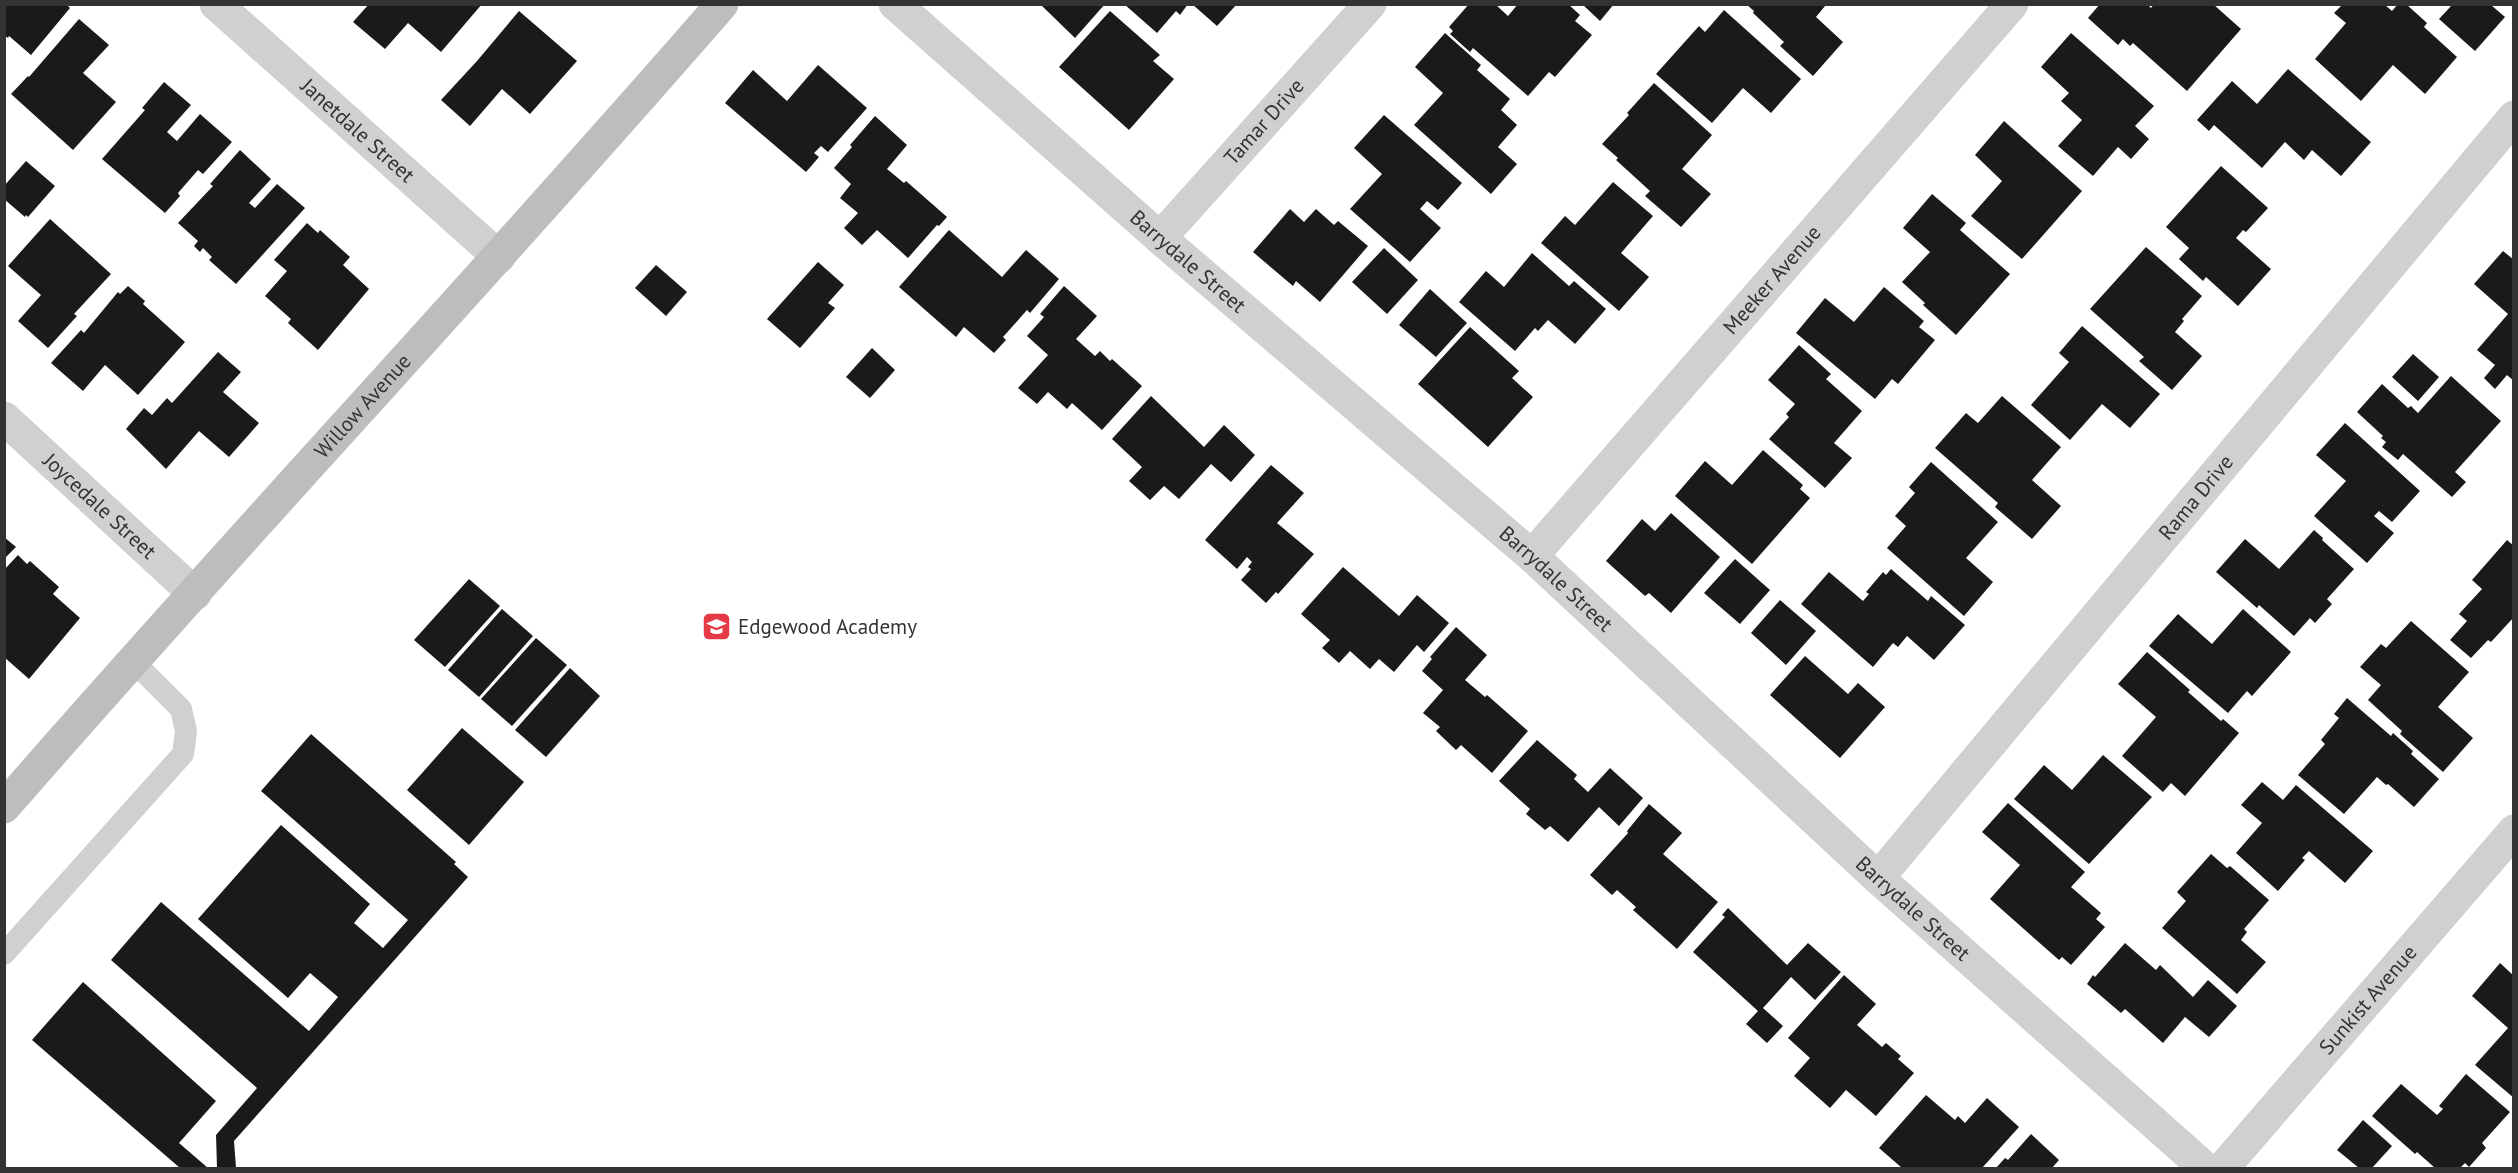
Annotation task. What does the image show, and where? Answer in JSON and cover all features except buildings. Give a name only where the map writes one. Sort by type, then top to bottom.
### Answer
[{"type":"street","name":"Janetdale Street","points":[[216,4],[499,257]]},
{"type":"street","name":"Willow Avenue","points":[[4,807],[132,660],[195,594],[499,257],[722,4]]},
{"type":"street","name":"Barrydale Street","points":[[895,4],[1160,238],[1532,556],[1878,878],[2205,1168]]},
{"type":"street","name":"Tamar Drive","points":[[1160,238],[1370,4]]},
{"type":"street","name":"Meeker Avenue","points":[[1532,556],[2012,4]]},
{"type":"street","name":"Rama Drive","points":[[1878,878],[2514,117]]},
{"type":"street","name":"Joycedale Street","points":[[4,418],[195,594]]},
{"type":"street","name":"Sunkist Avenue","points":[[2223,1168],[2514,831]]},
{"type":"lane","points":[[4,954],[183,754],[186,731],[181,709],[132,660]]},
{"type":"place","name":"Edgewood Academy","points":[[717,627]]}]
